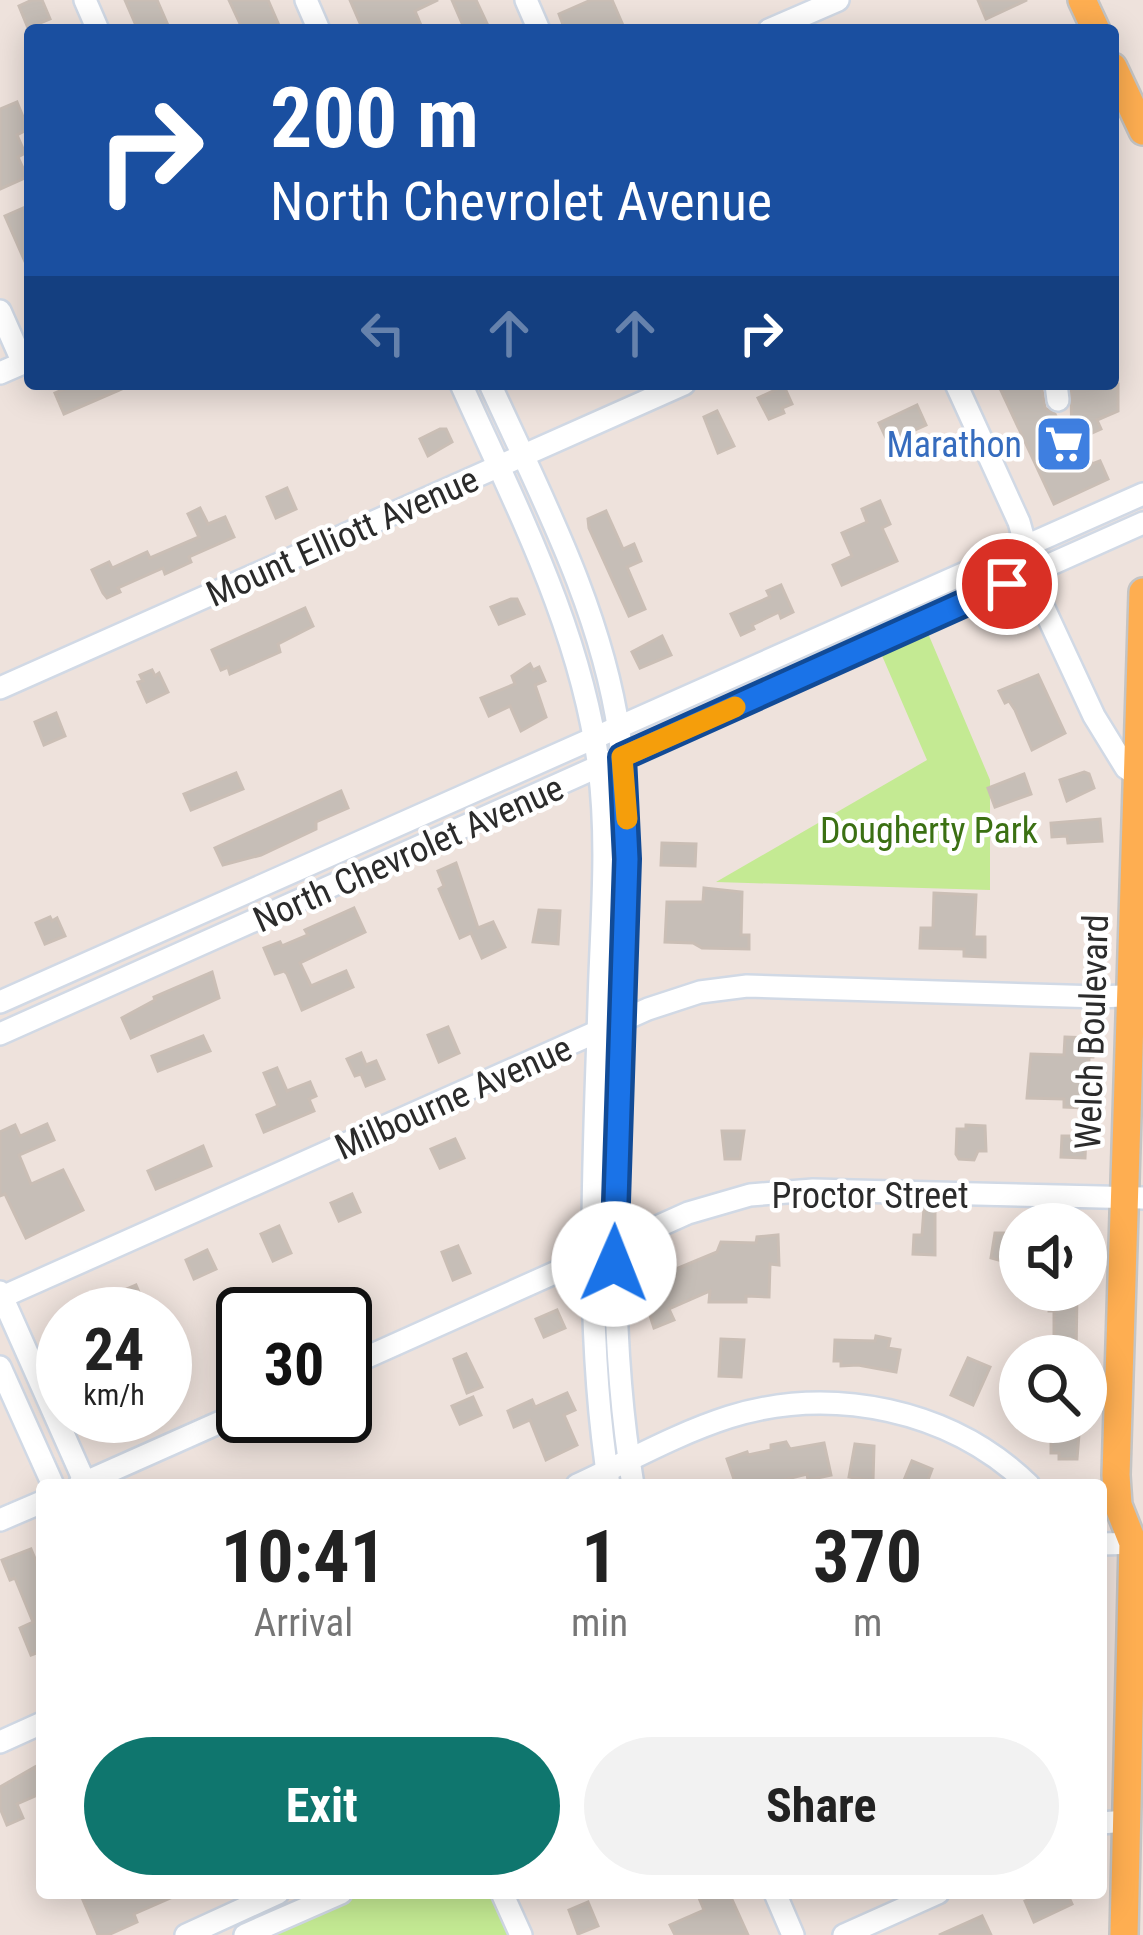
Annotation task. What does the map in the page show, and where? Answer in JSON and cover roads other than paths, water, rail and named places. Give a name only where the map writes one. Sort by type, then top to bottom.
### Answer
[{"type":"main road","points":[[1119,79],[1141,121]]},
{"type":"main road","name":"Welch Boulevard","points":[[1124,1935],[1114,1822],[1140,1540],[1122,1519],[1116,1490],[1132,1198],[1143,592]]},
{"type":"street","points":[[783,20],[838,0]]},
{"type":"street","points":[[0,311],[24,355]]},
{"type":"street","points":[[464,390],[562,613],[580,672],[598,767],[604,850],[591,1257],[594,1353],[608,1478]]},
{"type":"street","points":[[493,390],[586,604],[606,666],[622,757],[627,838],[613,1247],[618,1364],[632,1479]]},
{"type":"street","name":"Mount Elliott Avenue","points":[[0,688],[670,390]]},
{"type":"street","points":[[959,390],[1019,522],[1042,604],[1094,716],[1121,761],[1139,778]]},
{"type":"street","name":"North Chevrolet Avenue","points":[[0,1002],[1143,494]]},
{"type":"street","name":"North Chevrolet Avenue","points":[[0,1034],[1143,523]]},
{"type":"street","points":[[233,898],[245,925]]},
{"type":"street","name":"Milbourne Avenue","points":[[1,1296],[688,995],[747,986],[1136,995]]},
{"type":"street","name":"Proctor Street","points":[[372,1354],[700,1209],[784,1190],[1132,1198]]},
{"type":"street","points":[[1,1296],[81,1479]]},
{"type":"street","points":[[0,1367],[50,1479]]},
{"type":"street","points":[[608,1478],[628,1461],[728,1418],[800,1403],[838,1403],[883,1409],[938,1426],[982,1449],[1021,1479]]},
{"type":"street","points":[[94,1479],[216,1424]]},
{"type":"street","points":[[0,1520],[36,1505]]},
{"type":"street","points":[[1107,1543],[1140,1540]]},
{"type":"street","points":[[0,1742],[36,1726]]},
{"type":"street","points":[[274,1899],[280,1920]]},
{"type":"street","points":[[186,1935],[238,1901],[248,1934],[327,1899]]},
{"type":"street","points":[[505,1899],[521,1935]]},
{"type":"street","points":[[778,1899],[793,1935]]},
{"type":"street","points":[[844,1935],[925,1899]]},
{"type":"place","name":"Marathon","points":[[1064,444]]},
{"type":"park label","name":"Dougherty Park","points":[[929,830]]}]
